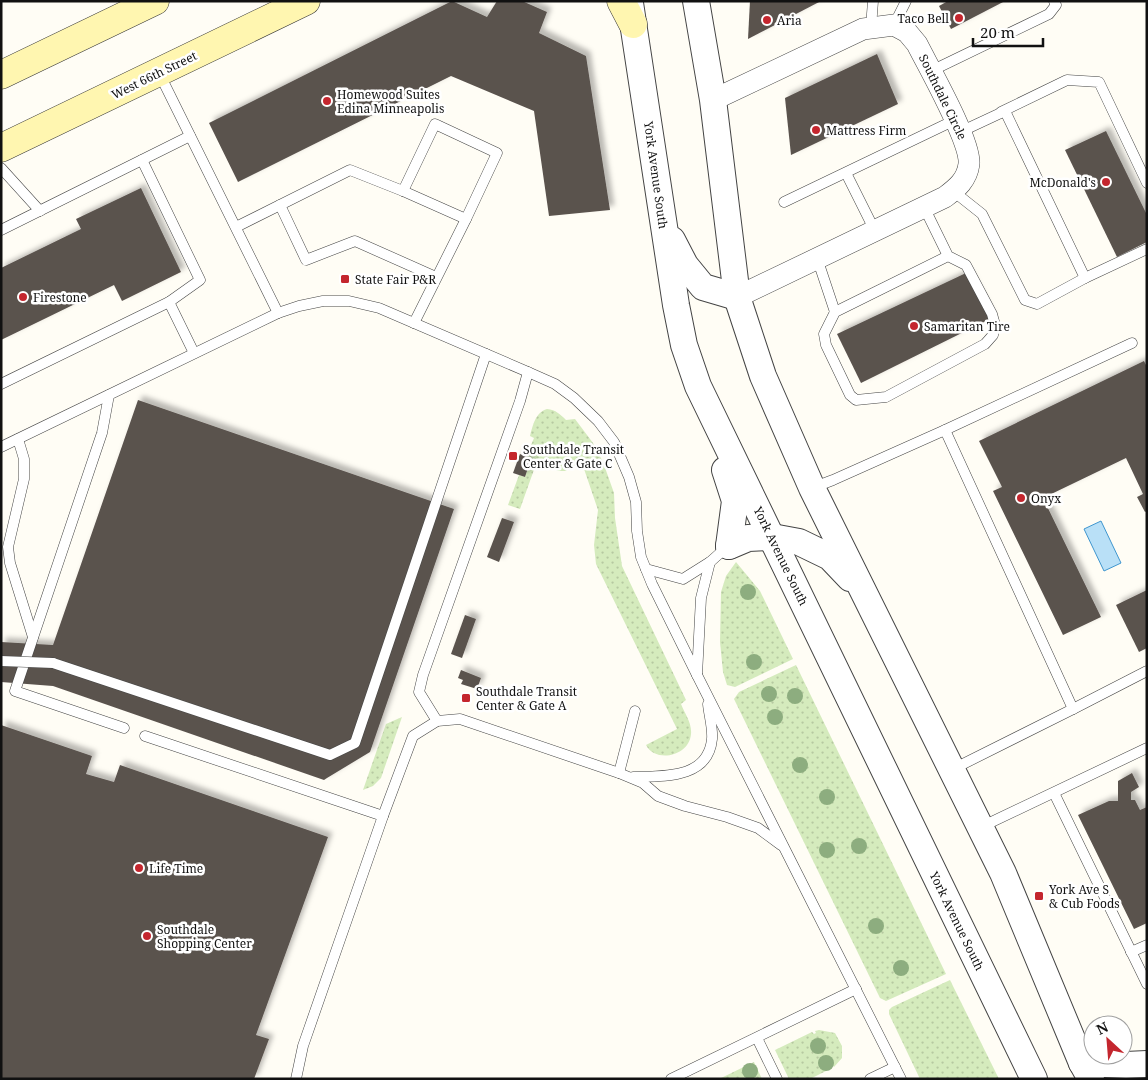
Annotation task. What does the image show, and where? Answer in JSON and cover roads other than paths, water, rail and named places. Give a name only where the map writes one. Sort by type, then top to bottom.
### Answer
[{"type":"main road","points":[[1,75],[125,12],[155,1]]},
{"type":"main road","name":"West 66th Street","points":[[1,148],[306,1]]},
{"type":"street","points":[[696,1],[713,100],[737,297],[763,376],[812,488],[1003,873],[1087,1071],[1147,1064]]},
{"type":"street","name":"York Avenue South","points":[[628,9],[649,122],[661,216],[684,345],[697,381],[1034,1079]]},
{"type":"street","points":[[713,100],[863,29],[894,25]]},
{"type":"street","name":"Southdale Circle","points":[[737,297],[945,197],[962,184],[969,164],[966,144],[917,44],[907,32],[894,25]]},
{"type":"street","points":[[661,216],[685,266],[703,287],[737,297]]},
{"type":"street","points":[[697,381],[735,501],[719,554]]},
{"type":"street","points":[[719,554],[748,538],[772,537],[799,542],[830,557],[865,594]]},
{"type":"lane","points":[[871,27],[873,1]]},
{"type":"lane","points":[[894,25],[906,1]]},
{"type":"lane","points":[[931,71],[1049,14],[1056,5],[1054,1]]},
{"type":"lane","points":[[159,73],[278,314]]},
{"type":"lane","points":[[784,202],[846,173],[957,126],[1001,112],[1067,80],[1099,82],[1147,183]]},
{"type":"lane","points":[[1001,112],[1005,110],[1085,278]]},
{"type":"lane","points":[[403,190],[434,124],[497,153],[414,323]]},
{"type":"lane","points":[[1,230],[190,136]]},
{"type":"lane","points":[[1,384],[169,302],[200,280],[142,160]]},
{"type":"lane","points":[[1,168],[40,211]]},
{"type":"lane","points":[[236,227],[350,170],[403,190],[466,218]]},
{"type":"lane","points":[[846,173],[875,231]]},
{"type":"lane","points":[[953,191],[982,214],[1025,300],[1037,304],[1085,278],[1147,249]]},
{"type":"lane","points":[[280,205],[306,260],[355,241],[436,277]]},
{"type":"lane","points":[[924,207],[948,256],[966,265],[992,314],[995,325],[993,335],[985,344],[886,397],[856,400],[850,395],[826,344],[824,334],[835,312],[948,256]]},
{"type":"lane","points":[[817,258],[835,312]]},
{"type":"lane","points":[[1,448],[278,314],[299,306],[323,301],[349,301],[379,308],[555,384],[574,398],[598,421],[614,442],[629,477],[636,502],[636,531],[646,570],[696,675],[901,1079]]},
{"type":"lane","points":[[169,302],[194,353]]},
{"type":"lane","points":[[812,488],[944,430],[1132,343]]},
{"type":"lane","points":[[1,661],[53,663],[330,755],[355,743],[486,354]]},
{"type":"lane","points":[[437,721],[419,692],[423,675],[520,401],[528,372]]},
{"type":"lane","points":[[109,395],[102,433],[15,691],[124,728]]},
{"type":"lane","points":[[944,430],[1072,709]]},
{"type":"lane","points":[[18,439],[24,459],[24,479],[8,547],[10,563],[33,637]]},
{"type":"lane","points":[[646,570],[683,579],[719,554]]},
{"type":"lane","points":[[696,675],[701,598],[719,554]]},
{"type":"lane","points":[[952,770],[1147,670]]},
{"type":"lane","points":[[623,775],[672,776],[690,770],[706,758],[712,738],[708,698]]},
{"type":"lane","points":[[623,775],[635,711]]},
{"type":"lane","points":[[296,1079],[303,1046],[383,816],[413,736],[437,721],[460,719],[623,775],[643,783],[658,796],[758,828],[784,848]]},
{"type":"lane","points":[[145,736],[383,816]]},
{"type":"lane","points":[[980,828],[1147,748]]},
{"type":"lane","points":[[1054,793],[1147,984]]},
{"type":"lane","points":[[1131,952],[1147,945]]},
{"type":"lane","points":[[671,1079],[856,989]]},
{"type":"lane","points":[[757,1038],[777,1079]]},
{"type":"lane","points":[[870,1079],[895,1067]]},
{"type":"water","points":[[1101,521],[1121,563],[1104,571],[1084,529]]},
{"type":"place","name":"Taco Bell","points":[[959,18]]},
{"type":"place","name":"Aria","points":[[767,20]]},
{"type":"place","name":"Homewood Suites Edina Minneapolis","points":[[327,101]]},
{"type":"place","name":"Mattress Firm","points":[[816,130]]},
{"type":"place","name":"McDonald's","points":[[1106,182]]},
{"type":"place","name":"State Fair P&R","points":[[345,279]]},
{"type":"place","name":"Firestone","points":[[23,297]]},
{"type":"place","name":"Samaritan Tire","points":[[914,326]]},
{"type":"place","name":"Southdale Transit Center & Gate C","points":[[513,456]]},
{"type":"place","name":"Onyx","points":[[1021,498]]},
{"type":"place","name":"Southdale Transit Center & Gate A","points":[[466,698]]},
{"type":"place","name":"Life Time","points":[[139,868]]},
{"type":"place","name":"York Ave S & Cub Foods","points":[[1039,896]]},
{"type":"place","name":"Southdale Shopping Center","points":[[147,936]]}]
